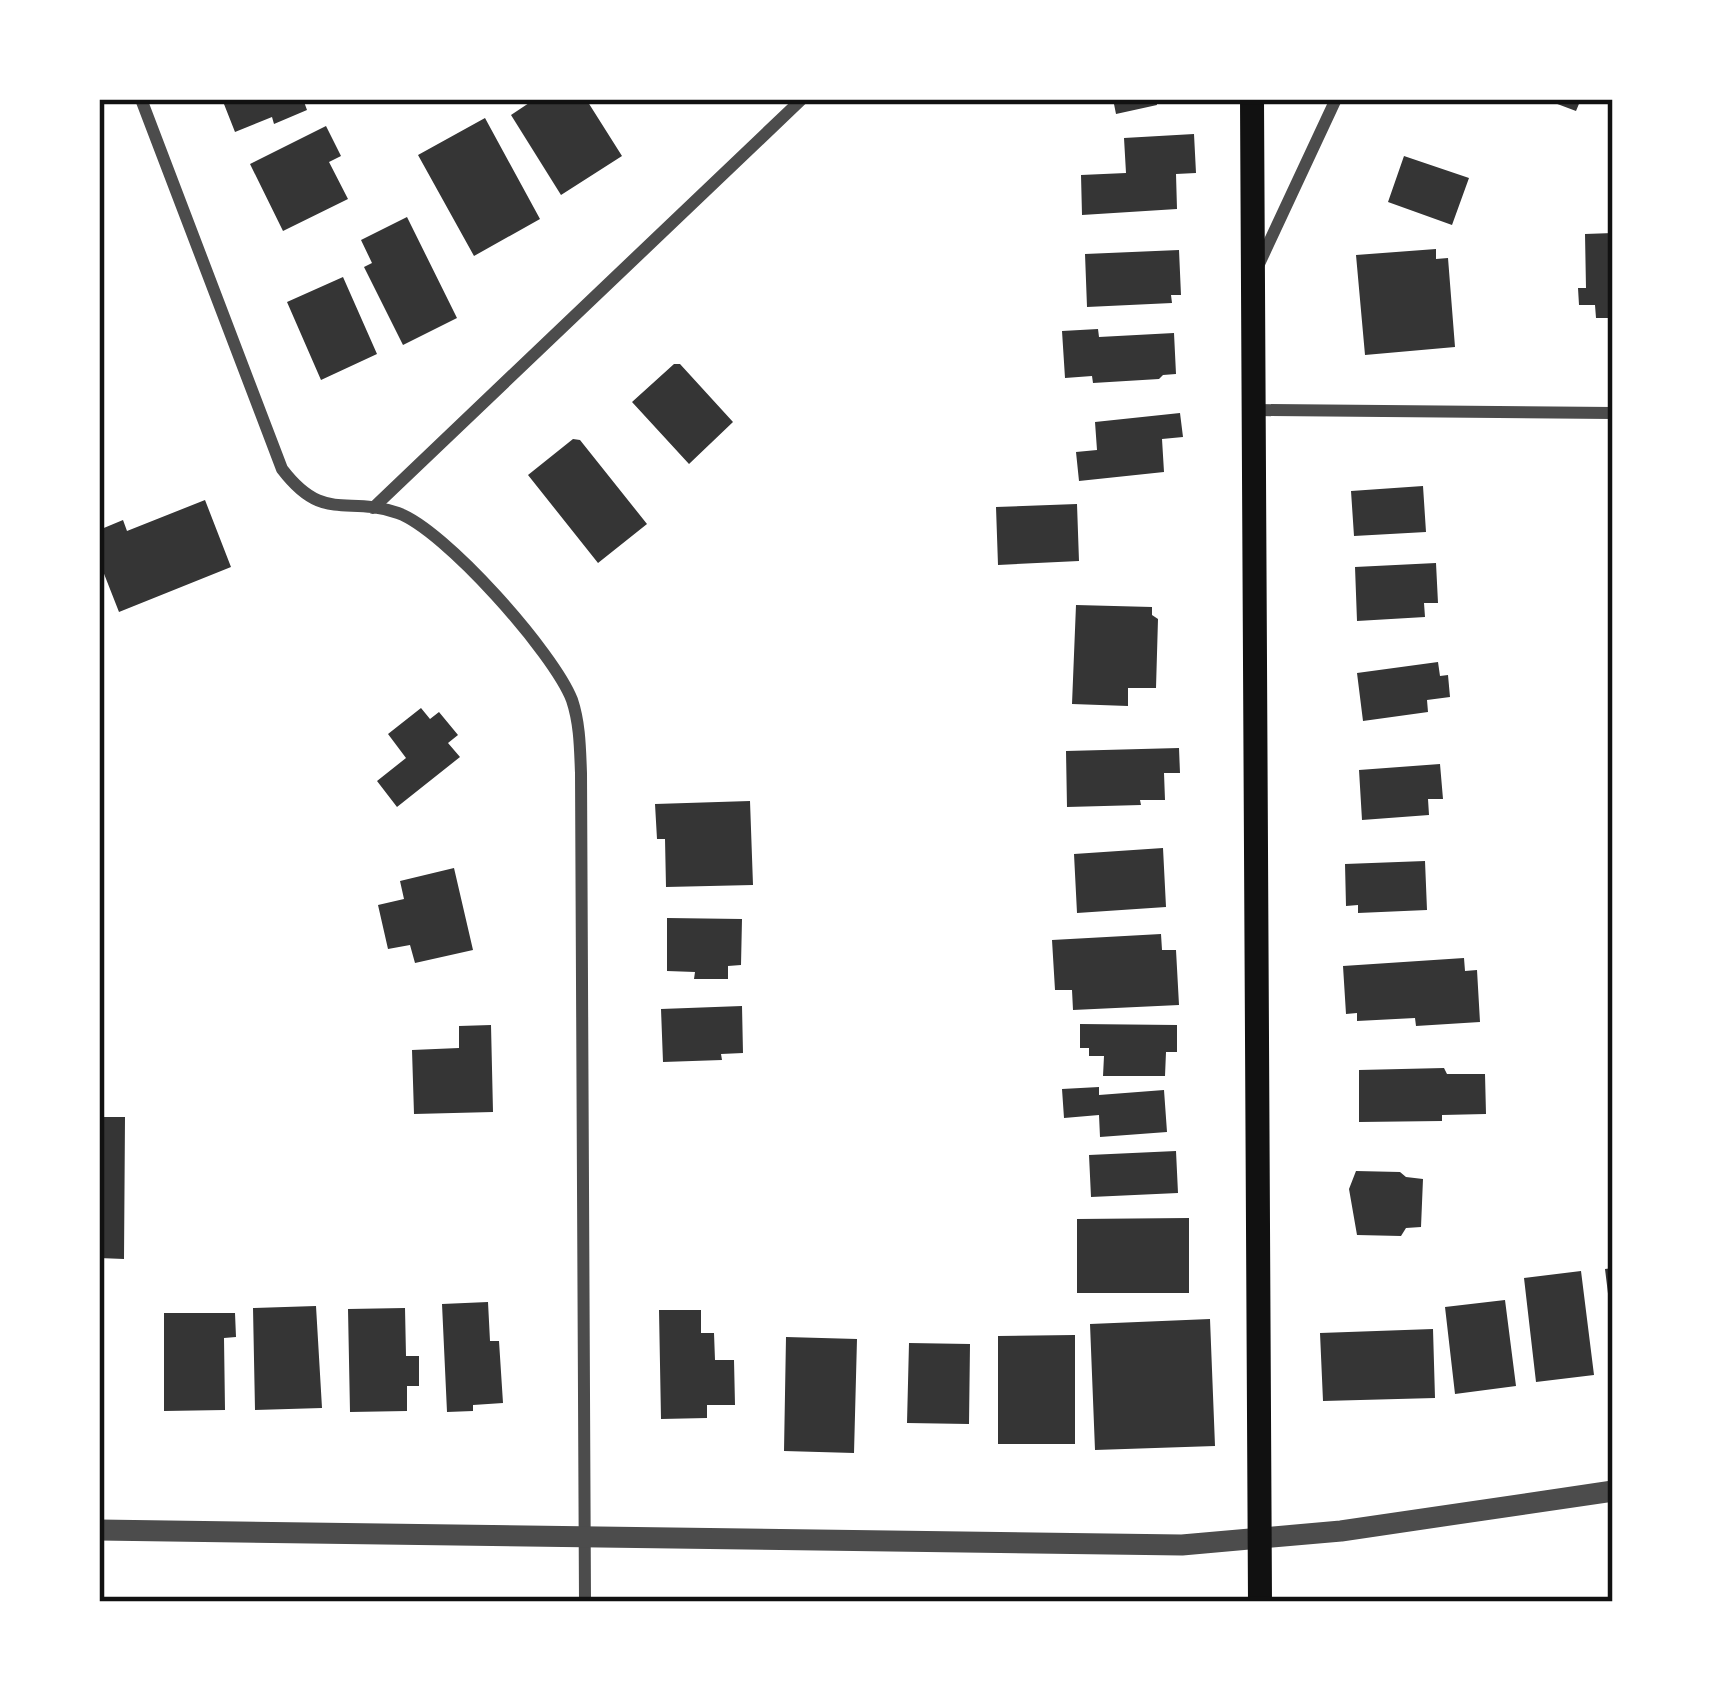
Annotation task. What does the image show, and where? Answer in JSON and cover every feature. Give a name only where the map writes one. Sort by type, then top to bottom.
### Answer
[{"type":"main road","points":[[1252,99],[1260,1602]]},
{"type":"street","points":[[141,99],[283,469],[293,483],[322,503],[398,513],[439,539],[538,644],[573,702],[580,737],[584,1602]]},
{"type":"street","points":[[373,508],[802,99]]},
{"type":"street","points":[[1256,271],[1336,99]]},
{"type":"street","points":[[1256,410],[1613,413]]},
{"type":"street","points":[[99,1530],[1101,1546],[1260,1540],[1613,1491]]},
{"type":"building","points":[[222,99],[303,99],[307,110],[274,124],[272,117],[235,132]]},
{"type":"building","points":[[535,99],[586,99],[622,156],[561,195],[511,115]]},
{"type":"building","points":[[1113,99],[1156,99],[1157,105],[1116,114]]},
{"type":"building","points":[[1544,99],[1581,99],[1576,111]]},
{"type":"building","points":[[485,118],[540,219],[474,256],[418,155]]},
{"type":"building","points":[[326,126],[341,156],[329,162],[348,199],[283,231],[250,164]]},
{"type":"building","points":[[1194,134],[1196,173],[1176,174],[1177,209],[1082,215],[1081,175],[1126,173],[1124,138]]},
{"type":"building","points":[[1404,156],[1469,178],[1452,225],[1388,202]]},
{"type":"building","points":[[407,217],[457,318],[403,345],[364,267],[372,263],[361,240]]},
{"type":"building","points":[[1613,233],[1613,318],[1596,318],[1595,305],[1579,305],[1578,288],[1586,288],[1585,234]]},
{"type":"building","points":[[1436,249],[1436,259],[1448,258],[1455,347],[1365,355],[1356,255]]},
{"type":"building","points":[[1179,250],[1181,295],[1171,295],[1172,303],[1087,307],[1085,254]]},
{"type":"building","points":[[343,277],[377,354],[321,380],[287,302]]},
{"type":"building","points":[[1098,329],[1099,337],[1174,333],[1176,374],[1093,383],[1092,376],[1065,378],[1062,331]]},
{"type":"building","points":[[674,364],[680,364],[733,422],[689,464],[632,402]]},
{"type":"building","points":[[1180,413],[1183,437],[1162,439],[1164,472],[1079,481],[1076,452],[1097,450],[1095,422]]},
{"type":"building","points":[[573,439],[580,440],[647,524],[598,563],[528,475]]},
{"type":"building","points":[[1423,486],[1426,532],[1354,536],[1351,491]]},
{"type":"building","points":[[205,500],[231,567],[119,612],[99,561],[99,530],[123,520],[127,531]]},
{"type":"building","points":[[1077,504],[1079,561],[998,565],[996,507]]},
{"type":"building","points":[[1436,563],[1438,603],[1424,603],[1425,617],[1357,621],[1355,567]]},
{"type":"building","points":[[1076,605],[1152,607],[1158,619],[1156,688],[1128,688],[1128,706],[1072,704]]},
{"type":"building","points":[[1438,662],[1440,676],[1448,675],[1450,697],[1427,700],[1428,712],[1363,721],[1357,673]]},
{"type":"building","points":[[421,708],[430,719],[439,712],[458,735],[448,743],[460,757],[397,807],[377,781],[406,758],[388,734]]},
{"type":"building","points":[[1179,748],[1180,773],[1164,773],[1165,800],[1067,807],[1066,751]]},
{"type":"building","points":[[1440,764],[1443,799],[1428,799],[1429,815],[1362,820],[1359,770]]},
{"type":"building","points":[[750,801],[753,885],[666,887],[665,839],[657,839],[655,804]]},
{"type":"building","points":[[1163,848],[1166,907],[1077,913],[1074,854]]},
{"type":"building","points":[[1425,861],[1427,910],[1358,913],[1358,905],[1346,906],[1345,864]]},
{"type":"building","points":[[454,868],[473,950],[415,963],[410,945],[388,949],[378,905],[404,899],[400,881]]},
{"type":"building","points":[[667,918],[742,919],[741,965],[728,966],[728,979],[694,979],[695,972],[667,971]]},
{"type":"building","points":[[1161,934],[1162,950],[1176,950],[1179,1005],[1073,1010],[1072,990],[1055,990],[1052,940]]},
{"type":"building","points":[[1464,958],[1465,971],[1477,970],[1480,1022],[1416,1026],[1415,1018],[1357,1021],[1357,1013],[1346,1014],[1343,966]]},
{"type":"building","points":[[742,1006],[743,1053],[721,1054],[722,1060],[663,1062],[661,1009]]},
{"type":"building","points":[[1080,1024],[1177,1025],[1177,1052],[1166,1052],[1165,1076],[1103,1076],[1104,1056],[1089,1056],[1089,1048],[1080,1048]]},
{"type":"building","points":[[491,1025],[493,1112],[414,1114],[412,1050],[459,1048],[459,1026]]},
{"type":"building","points":[[1444,1068],[1447,1074],[1485,1074],[1486,1114],[1442,1115],[1442,1121],[1359,1122],[1359,1070]]},
{"type":"building","points":[[1099,1087],[1099,1095],[1164,1090],[1167,1132],[1100,1137],[1099,1115],[1064,1118],[1062,1089]]},
{"type":"building","points":[[99,1117],[125,1117],[124,1259],[99,1258]]},
{"type":"building","points":[[1176,1151],[1178,1193],[1091,1197],[1089,1155]]},
{"type":"building","points":[[1356,1171],[1400,1172],[1423,1179],[1421,1227],[1406,1228],[1401,1236],[1357,1235],[1349,1189]]},
{"type":"building","points":[[1189,1218],[1189,1293],[1077,1293],[1077,1219]]},
{"type":"building","points":[[1613,1268],[1613,1310],[1610,1310],[1605,1269]]},
{"type":"building","points":[[1581,1271],[1594,1375],[1536,1382],[1524,1278]]},
{"type":"building","points":[[1505,1300],[1516,1386],[1455,1394],[1445,1307]]},
{"type":"building","points":[[488,1302],[490,1341],[499,1341],[503,1403],[447,1412],[442,1304]]},
{"type":"building","points":[[316,1306],[322,1408],[255,1410],[253,1308]]},
{"type":"building","points":[[405,1308],[406,1356],[419,1356],[419,1386],[407,1386],[407,1411],[350,1412],[348,1309]]},
{"type":"building","points":[[659,1310],[701,1310],[701,1333],[714,1333],[715,1360],[734,1360],[735,1405],[707,1405],[707,1418],[661,1419]]},
{"type":"building","points":[[164,1313],[235,1313],[236,1337],[224,1338],[225,1410],[164,1411]]},
{"type":"building","points":[[1210,1319],[1215,1446],[1095,1450],[1090,1324]]},
{"type":"building","points":[[1433,1329],[1435,1398],[1323,1401],[1320,1333]]},
{"type":"building","points":[[1075,1335],[1075,1444],[998,1444],[998,1336]]},
{"type":"building","points":[[786,1337],[857,1339],[854,1453],[784,1451]]},
{"type":"building","points":[[909,1343],[970,1344],[969,1424],[907,1423]]}]
